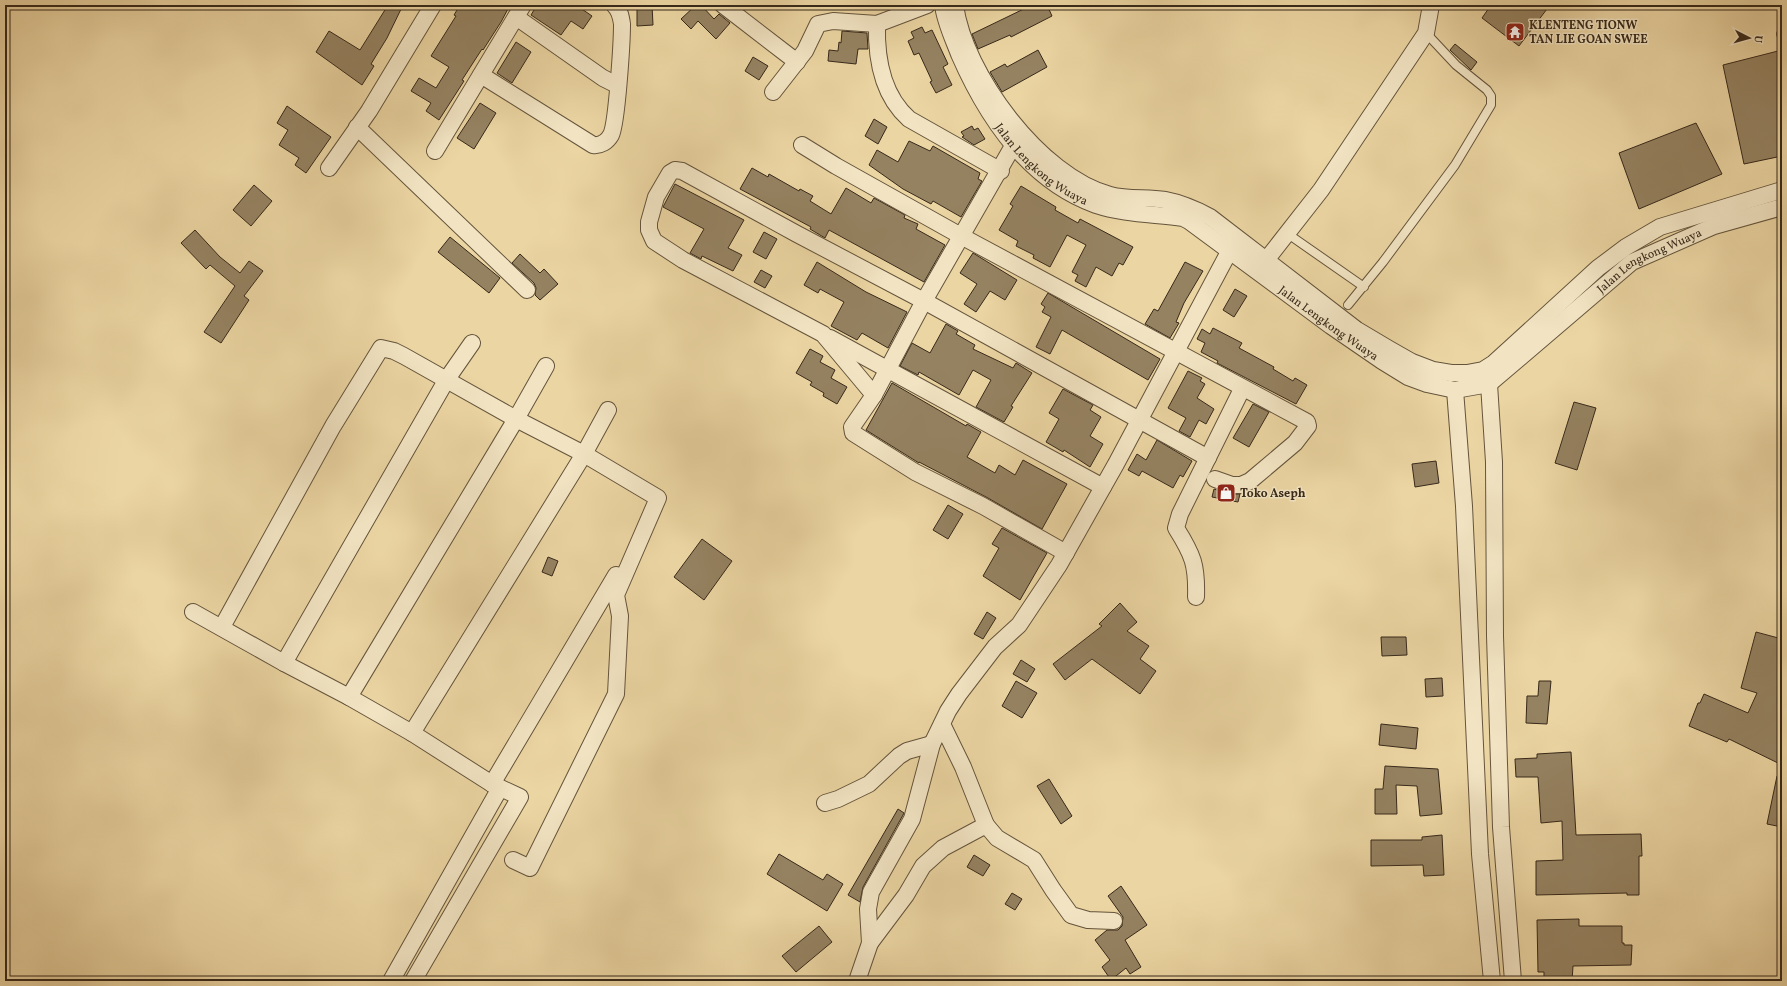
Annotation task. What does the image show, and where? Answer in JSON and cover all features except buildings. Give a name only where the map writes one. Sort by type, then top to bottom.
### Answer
[{"type":"street","points":[[329,168],[357,127],[433,5]]},
{"type":"street","points":[[481,75],[593,145],[602,144],[610,136],[613,127],[617,85],[622,25],[620,14],[615,5]]},
{"type":"street","points":[[723,5],[797,62]]},
{"type":"street","points":[[774,92],[805,51],[816,27],[823,22],[833,21],[876,24],[927,5]]},
{"type":"street","name":"Jalan Lengkong Wuaya","points":[[943,5],[950,32],[966,70],[981,97],[1018,141],[1043,174],[1080,198],[1096,205],[1183,218],[1230,250],[1331,326],[1382,361],[1408,377],[1427,384],[1455,390],[1489,384],[1632,262],[1668,244],[1714,226],[1782,206]]},
{"type":"street","name":"Jalan Lengkong Wuaya","points":[[955,5],[975,64],[1018,141],[1054,167],[1082,183],[1109,195],[1164,200],[1183,204],[1210,216],[1358,330],[1412,362],[1433,370],[1451,373],[1467,373],[1483,370],[1494,363],[1598,268],[1633,243],[1660,227],[1782,190]]},
{"type":"street","points":[[1267,259],[1326,184],[1426,33],[1431,5]]},
{"type":"street","points":[[435,151],[519,11],[603,78],[617,85]]},
{"type":"street","points":[[876,24],[876,51],[888,92],[898,109],[909,119],[1001,171]]},
{"type":"street","points":[[357,127],[527,290]]},
{"type":"street","points":[[1018,141],[924,301],[874,395],[852,427],[852,432],[855,436],[915,472],[983,506],[1066,554]]},
{"type":"street","points":[[802,145],[836,166],[961,236],[1242,389],[1296,415],[1307,422],[1308,426],[1295,443],[1250,481],[1240,485],[1215,479]]},
{"type":"street","points":[[1103,487],[823,334],[683,260],[654,241],[649,230],[653,208],[662,183],[670,173],[676,170],[682,171],[924,301],[1138,421],[1208,458]]},
{"type":"street","points":[[870,943],[868,922],[869,899],[912,819],[932,744],[942,724],[959,694],[995,647],[1019,625],[1066,554],[1230,250]]},
{"type":"street","points":[[823,334],[874,395]]},
{"type":"street","points":[[284,663],[447,379],[472,343]]},
{"type":"street","points":[[222,627],[333,426],[381,348],[394,350],[516,419],[584,454],[658,498]]},
{"type":"street","points":[[349,697],[516,419],[546,366]]},
{"type":"street","points":[[1489,384],[1494,462],[1495,636],[1501,827],[1513,981]]},
{"type":"street","points":[[1196,597],[1197,573],[1189,548],[1176,528],[1180,514],[1242,389]]},
{"type":"street","points":[[1455,390],[1464,506],[1480,854],[1492,981]]},
{"type":"street","points":[[412,733],[584,454],[608,410]]},
{"type":"street","points":[[391,981],[496,786],[598,608],[658,498]]},
{"type":"street","points":[[513,860],[530,868],[616,694],[620,616],[616,595],[658,498]]},
{"type":"street","points":[[193,612],[284,663],[349,697],[412,733],[496,786],[520,797],[413,981]]},
{"type":"street","points":[[942,724],[963,767],[986,825],[997,838],[1034,860],[1053,890],[1071,914],[1088,920],[1114,921]]},
{"type":"street","points":[[825,803],[838,799],[868,784],[899,756],[907,751],[932,744]]},
{"type":"street","points":[[857,981],[870,943],[906,895],[923,866],[942,848],[986,825]]},
{"type":"lane","points":[[1348,305],[1364,287],[1454,165],[1491,105],[1491,96],[1487,90],[1456,65],[1426,33]]},
{"type":"lane","points":[[1288,234],[1364,287]]},
{"type":"place","name":"KLENTENG TIONW TAN LIE GOAN SWEE","points":[[1515,32]]},
{"type":"place","name":"Toko Aseph","points":[[1226,493]]}]
